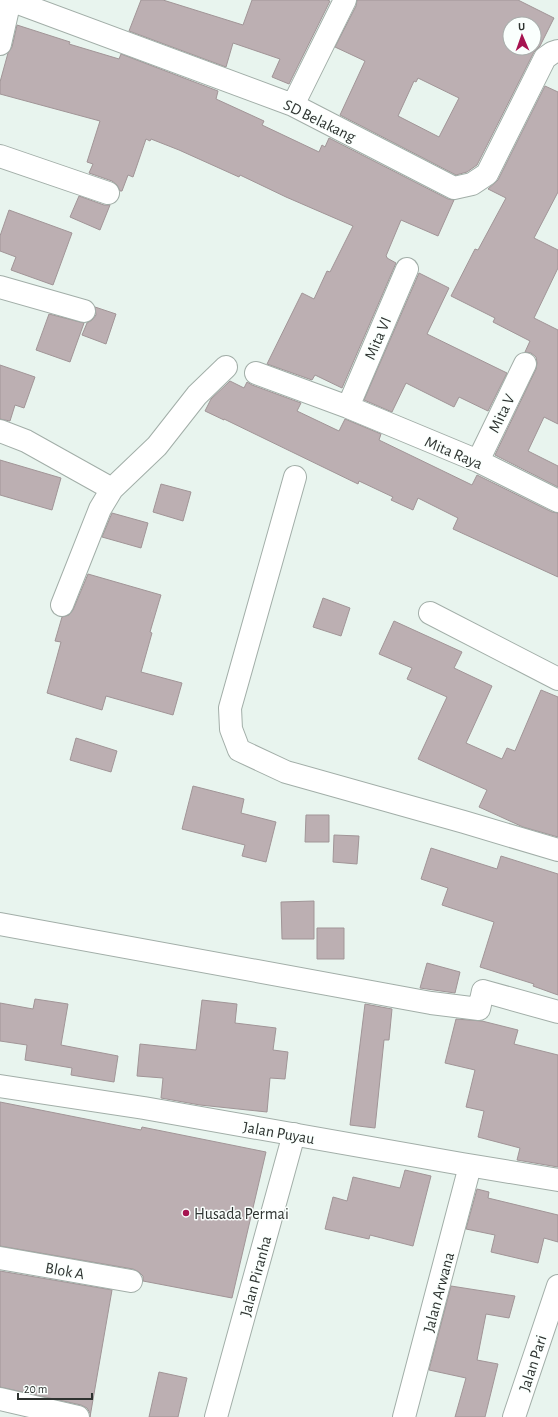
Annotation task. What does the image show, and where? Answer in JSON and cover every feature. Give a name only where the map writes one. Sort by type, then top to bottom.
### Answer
[{"type":"street","points":[[0,44],[10,0]]},
{"type":"street","name":"SD Belakang","points":[[10,0],[293,105],[454,188],[472,184],[487,174],[545,58],[552,53],[558,52]]},
{"type":"street","points":[[293,105],[346,0]]},
{"type":"street","points":[[0,156],[108,194]]},
{"type":"street","name":"Mita VI","points":[[348,407],[407,269]]},
{"type":"street","points":[[0,287],[84,311]]},
{"type":"street","name":"Mita V","points":[[478,461],[525,364]]},
{"type":"street","points":[[62,605],[100,509],[112,489],[157,446],[197,395],[226,367]]},
{"type":"street","name":"Mita Raya","points":[[256,372],[348,407],[478,461],[558,501]]},
{"type":"street","points":[[0,431],[26,441],[112,489]]},
{"type":"street","points":[[295,477],[230,708],[231,729],[239,750],[286,772],[558,850]]},
{"type":"street","points":[[430,613],[558,679]]},
{"type":"street","points":[[0,924],[431,1003],[479,1009],[483,991],[558,1012]]},
{"type":"street","name":"Jalan Puyau","points":[[0,1086],[144,1108],[470,1166],[558,1180]]},
{"type":"street","name":"Jalan Piranha","points":[[216,1417],[294,1134]]},
{"type":"street","name":"Jalan Arwana","points":[[404,1417],[470,1166]]},
{"type":"street","name":"Blok A","points":[[0,1258],[131,1281]]},
{"type":"street","name":"Jalan Pari","points":[[514,1417],[558,1286]]},
{"type":"street","points":[[0,1399],[78,1417]]},
{"type":"building","points":[[141,0],[163,0],[243,25],[252,0],[330,1],[289,84],[272,77],[280,59],[233,43],[226,67],[129,31]]},
{"type":"building","points":[[357,0],[518,0],[554,18],[542,42],[542,16],[502,16],[502,56],[532,56],[477,165],[467,172],[456,175],[340,115],[365,61],[335,47],[356,6]],"holes":[[[418,78],[459,98],[439,137],[398,116],[414,81],[416,82]]]},
{"type":"building","points":[[17,25],[70,42],[69,44],[119,59],[121,54],[218,91],[216,99],[264,121],[262,125],[319,152],[322,145],[325,147],[329,138],[448,199],[454,200],[438,236],[401,220],[386,256],[396,263],[342,388],[315,375],[312,380],[267,364],[302,293],[314,299],[327,271],[330,272],[353,226],[240,175],[239,177],[151,139],[150,141],[146,139],[133,177],[128,175],[122,191],[120,191],[117,185],[112,181],[89,173],[93,164],[87,162],[100,121],[0,94],[0,82],[8,53],[12,47]]},
{"type":"building","points":[[545,86],[558,92],[558,192],[534,238],[558,250],[558,268],[534,318],[558,330],[558,424],[544,417],[528,451],[558,466],[558,487],[495,455],[536,369],[536,357],[531,353],[525,352],[530,341],[493,322],[495,318],[451,296],[475,249],[478,250],[506,198],[488,189],[498,180]]},
{"type":"building","points":[[79,196],[104,205],[110,205],[100,230],[70,217]]},
{"type":"building","points":[[9,210],[72,233],[53,285],[11,270],[16,257],[0,251],[0,236]]},
{"type":"building","points":[[419,273],[449,288],[427,334],[507,373],[488,411],[459,397],[454,407],[406,383],[392,412],[364,400]]},
{"type":"building","points":[[95,307],[116,314],[106,344],[82,335],[87,323],[96,315]]},
{"type":"building","points":[[49,314],[84,323],[70,362],[36,350]]},
{"type":"building","points":[[0,365],[35,377],[24,408],[15,405],[10,421],[0,419]]},
{"type":"building","points":[[230,381],[244,388],[247,382],[301,403],[297,411],[339,431],[345,419],[381,434],[379,440],[472,485],[477,475],[552,512],[558,513],[558,577],[453,529],[458,518],[418,498],[413,510],[391,500],[393,497],[359,481],[358,484],[205,411],[211,399]]},
{"type":"building","points":[[0,460],[61,478],[52,510],[0,495]]},
{"type":"building","points":[[161,484],[191,492],[183,521],[153,512]]},
{"type":"building","points":[[112,513],[148,523],[141,548],[102,537]]},
{"type":"building","points":[[88,574],[161,595],[150,632],[152,633],[141,672],[182,683],[173,715],[106,696],[102,710],[47,693],[61,642],[55,641],[62,617],[69,615],[73,610]]},
{"type":"building","points":[[323,598],[350,608],[341,636],[313,627]]},
{"type":"building","points":[[394,621],[462,652],[454,668],[492,686],[466,743],[502,759],[507,748],[515,751],[541,690],[558,697],[558,837],[523,827],[479,807],[487,790],[418,759],[447,697],[407,679],[412,668],[379,654]]},
{"type":"building","points":[[76,738],[117,751],[111,772],[70,760]]},
{"type":"building","points":[[193,786],[244,799],[241,813],[276,822],[266,862],[242,856],[245,845],[182,829]]},
{"type":"building","points":[[306,815],[329,815],[329,842],[305,842]]},
{"type":"building","points":[[334,835],[359,836],[357,864],[333,862]]},
{"type":"building","points":[[431,848],[497,869],[501,856],[558,874],[558,995],[533,986],[534,984],[480,967],[494,922],[442,905],[448,888],[421,879]]},
{"type":"building","points":[[314,901],[314,939],[282,939],[281,902]]},
{"type":"building","points":[[317,928],[344,928],[344,959],[317,959]]},
{"type":"building","points":[[427,963],[460,972],[455,993],[420,988]]},
{"type":"building","points":[[35,999],[68,1004],[61,1045],[118,1056],[114,1082],[71,1075],[72,1068],[25,1060],[27,1045],[0,1041],[0,1003],[33,1009]]},
{"type":"building","points":[[202,1000],[237,1004],[235,1023],[276,1028],[273,1050],[288,1052],[285,1079],[270,1078],[267,1112],[200,1105],[161,1098],[163,1078],[137,1076],[140,1044],[196,1050]]},
{"type":"building","points":[[365,1004],[392,1009],[389,1040],[384,1040],[375,1128],[350,1125]]},
{"type":"building","points":[[456,1019],[482,1021],[518,1030],[514,1044],[558,1055],[558,1167],[517,1160],[520,1148],[478,1137],[484,1111],[466,1107],[475,1070],[445,1063]]},
{"type":"building","points":[[0,1102],[141,1130],[142,1127],[266,1152],[232,1298],[143,1281],[143,1276],[133,1269],[0,1246]]},
{"type":"building","points":[[405,1170],[431,1176],[413,1246],[370,1235],[369,1239],[325,1229],[333,1197],[347,1201],[353,1177],[400,1188]]},
{"type":"building","points":[[477,1189],[489,1192],[488,1198],[558,1215],[558,1242],[544,1238],[538,1263],[491,1252],[495,1235],[466,1229]]},
{"type":"building","points":[[0,1271],[112,1290],[90,1417],[90,1413],[87,1408],[81,1405],[0,1387]]},
{"type":"building","points":[[451,1286],[515,1296],[509,1318],[486,1314],[477,1360],[498,1364],[485,1417],[455,1417],[466,1378],[429,1370]]},
{"type":"building","points":[[159,1372],[187,1378],[178,1417],[149,1417]]},
{"type":"place","name":"Husada Permai","points":[[186,1213]]}]
